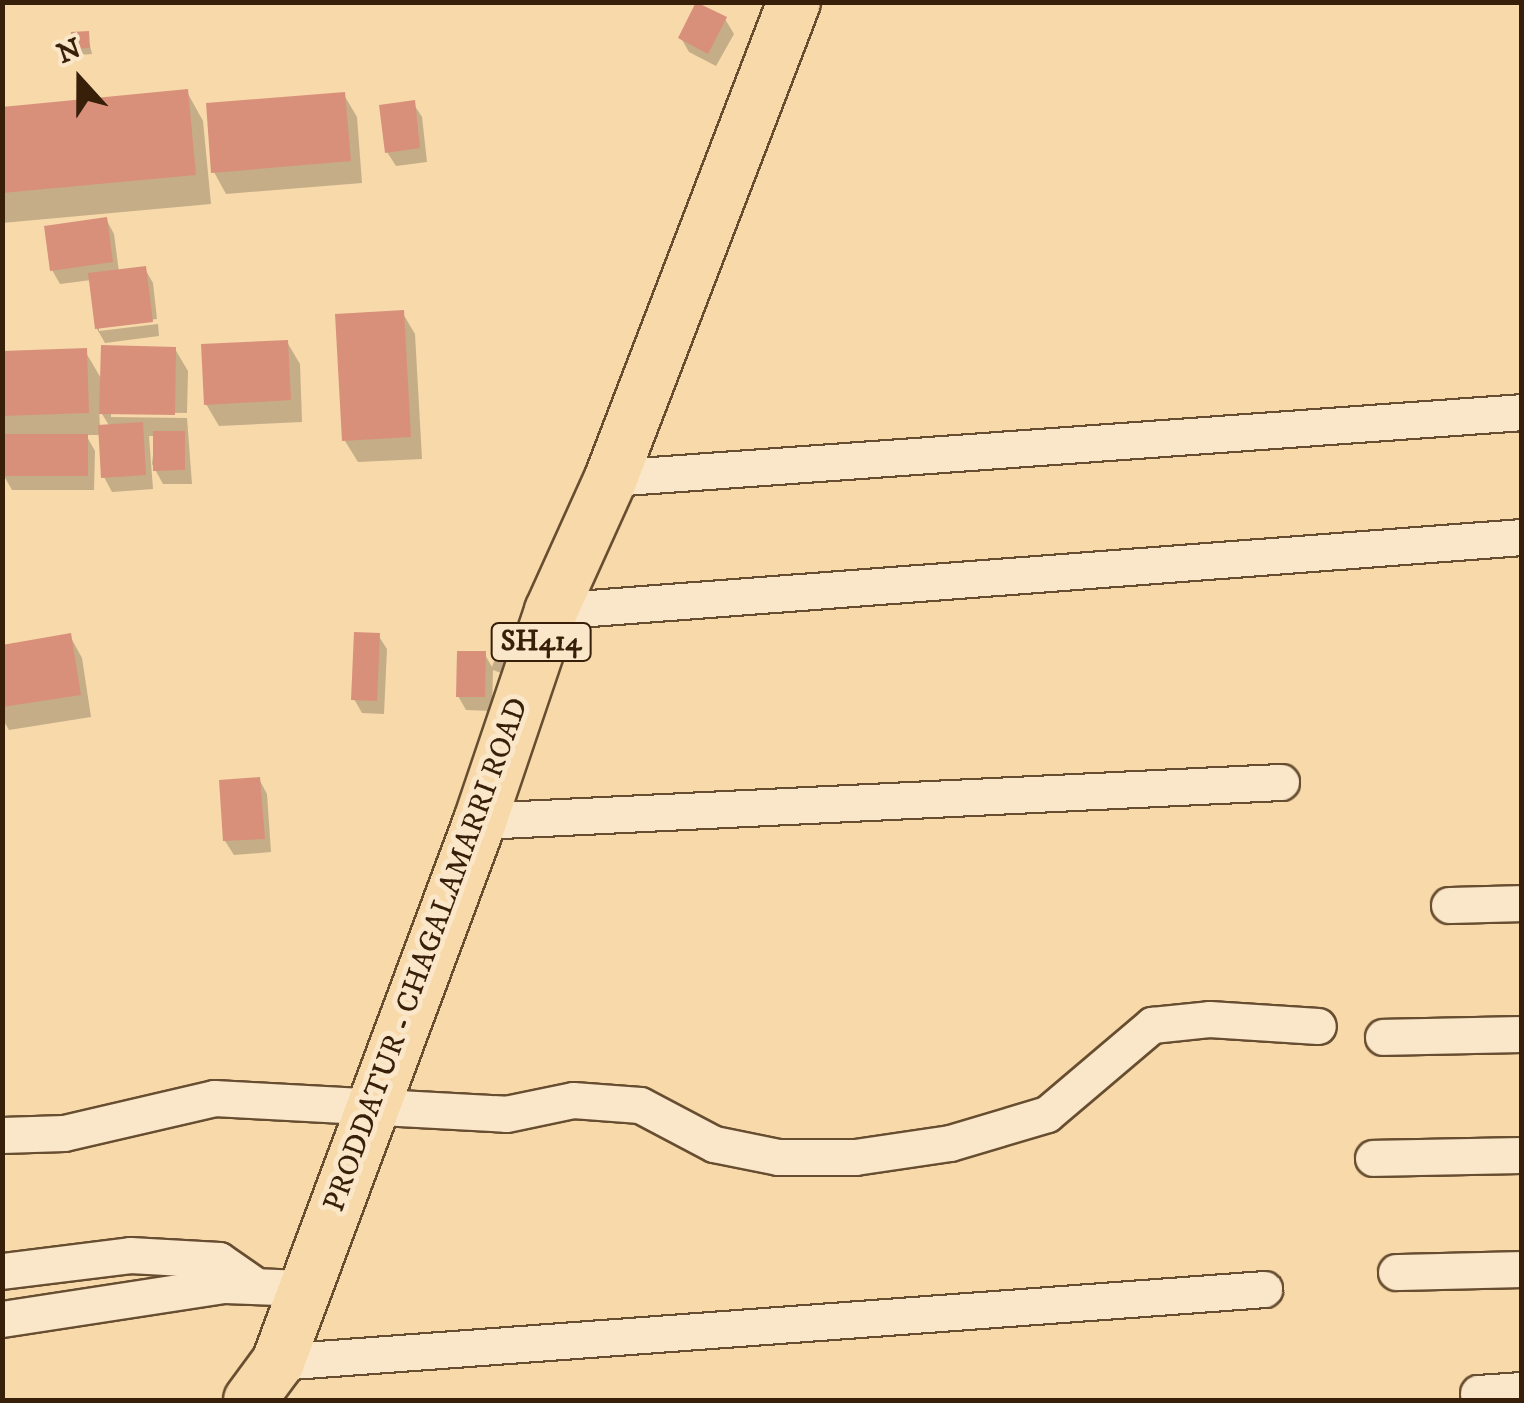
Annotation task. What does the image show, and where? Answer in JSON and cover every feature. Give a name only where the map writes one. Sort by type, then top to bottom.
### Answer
[{"type":"main road","name":"PRODDATUR - CHAGALAMARRI ROAD","points":[[267,1388],[480,821],[551,612],[611,478],[794,2]]},
{"type":"street","points":[[611,478],[1522,412]]},
{"type":"street","points":[[551,612],[1522,537]]},
{"type":"street","points":[[480,821],[1281,782]]},
{"type":"street","points":[[1449,905],[1522,903]]},
{"type":"street","points":[[2,1135],[64,1133],[214,1098],[506,1114],[573,1100],[640,1105],[714,1144],[778,1156],[855,1157],[950,1144],[1048,1114],[1152,1025],[1210,1019],[1318,1026]]},
{"type":"street","points":[[1383,1038],[1522,1034]]},
{"type":"street","points":[[1373,1158],[1522,1155]]},
{"type":"street","points":[[2,1271],[130,1256],[218,1260],[252,1282]]},
{"type":"street","points":[[1396,1272],[1522,1270]]},
{"type":"street","points":[[2,1319],[252,1282],[304,1288]]},
{"type":"street","points":[[267,1388],[1264,1289]]},
{"type":"street","points":[[1478,1393],[1522,1390]]},
{"type":"building","points":[[696,2],[727,17],[708,54],[678,38]]},
{"type":"building","points":[[89,31],[90,48],[73,49],[71,32]]},
{"type":"building","points":[[188,89],[196,175],[2,193],[2,107]]},
{"type":"building","points":[[345,92],[351,161],[211,173],[206,103]]},
{"type":"building","points":[[415,100],[420,148],[385,153],[379,105]]},
{"type":"building","points":[[107,217],[113,262],[50,271],[44,226]]},
{"type":"building","points":[[146,266],[153,322],[95,329],[88,273]]},
{"type":"building","points":[[404,310],[411,437],[342,441],[335,314]]},
{"type":"building","points":[[288,340],[291,400],[204,405],[201,344]]},
{"type":"building","points":[[101,345],[176,347],[175,415],[99,414]]},
{"type":"building","points":[[87,348],[89,413],[2,416],[2,351]]},
{"type":"building","points":[[143,422],[146,475],[101,478],[98,425]]},
{"type":"building","points":[[153,431],[185,431],[185,470],[153,471]]},
{"type":"building","points":[[2,434],[88,434],[88,476],[2,476]]},
{"type":"building","points":[[354,632],[380,633],[377,701],[351,700]]},
{"type":"building","points":[[71,633],[81,695],[2,707],[2,645]]},
{"type":"building","points":[[457,651],[486,651],[485,697],[456,697]]},
{"type":"building","points":[[260,777],[265,839],[223,841],[219,780]]}]
